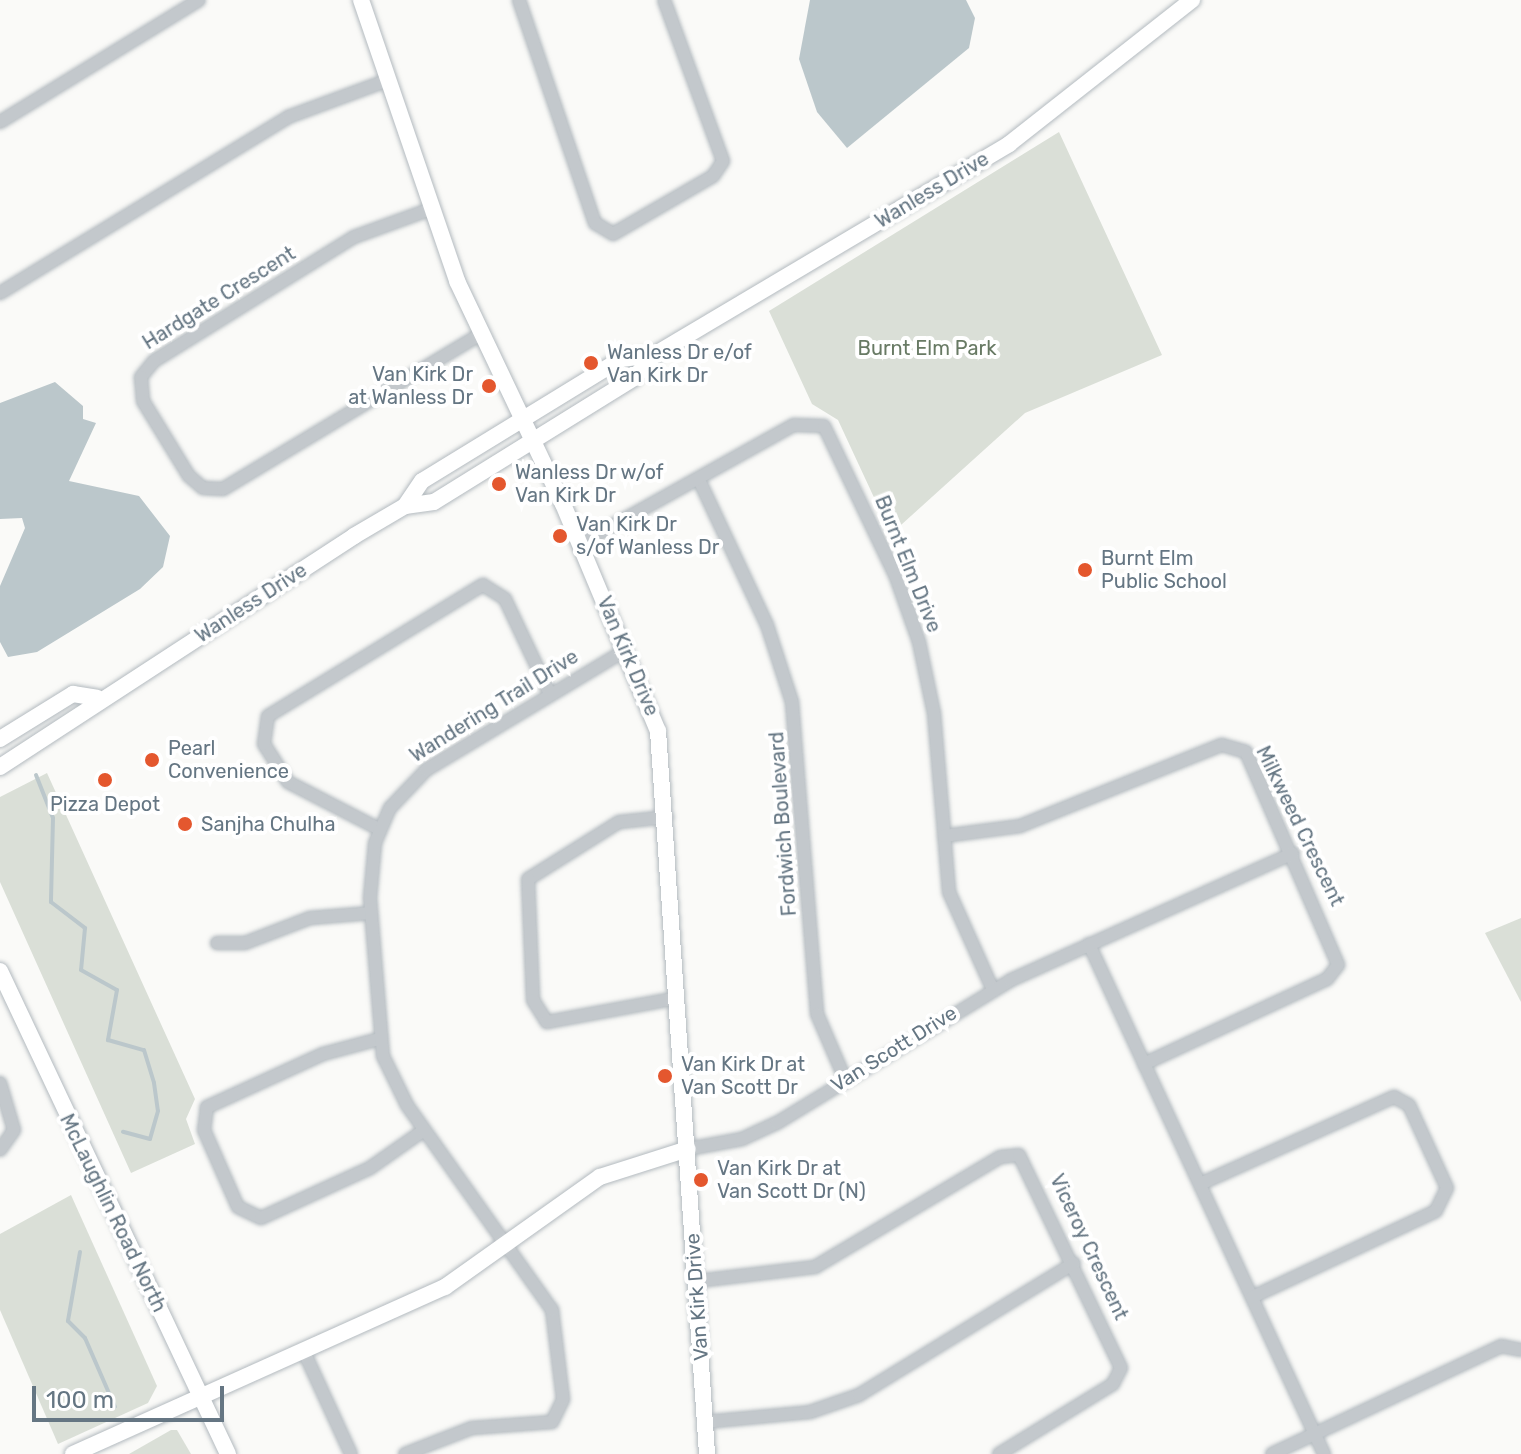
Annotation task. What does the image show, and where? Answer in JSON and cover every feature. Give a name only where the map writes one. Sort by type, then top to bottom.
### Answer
[{"type":"main road","name":"Van Kirk Drive","points":[[361,0],[431,209],[483,333],[580,544],[658,731],[667,817],[707,1454]]},
{"type":"main road","name":"Wanless Drive","points":[[405,506],[434,502],[634,378],[654,355],[1009,144],[1192,0]]},
{"type":"main road","name":"Wanless Drive","points":[[0,767],[81,718],[97,698],[405,506],[422,481],[621,359],[654,355]]},
{"type":"main road","name":"Wanless Drive","points":[[0,739],[73,694],[97,698]]},
{"type":"main road","name":"McLaughlin Road North","points":[[0,971],[107,1211],[228,1454]]},
{"type":"main road","name":"Van Scott Drive","points":[[73,1454],[305,1354],[445,1287],[600,1177],[688,1149]]},
{"type":"street","points":[[0,122],[199,0]]},
{"type":"street","points":[[519,0],[595,223],[613,234],[713,176],[723,161],[664,0]]},
{"type":"street","points":[[0,293],[288,117],[388,80]]},
{"type":"street","name":"Hardgate Crescent","points":[[431,209],[354,237],[154,361],[141,377],[143,401],[189,476],[203,488],[223,489],[483,333]]},
{"type":"street","name":"Burnt Elm Drive","points":[[580,544],[700,482],[801,422],[813,421],[829,433],[919,642],[934,713],[952,907],[993,990]]},
{"type":"street","name":"Fordwich Boulevard","points":[[700,482],[767,625],[792,702],[817,1014],[845,1079]]},
{"type":"street","points":[[379,829],[288,782],[264,744],[268,716],[483,585],[505,599],[550,694]]},
{"type":"street","name":"Wandering Trail Drive","points":[[405,1454],[472,1428],[539,1425],[560,1416],[556,1320],[508,1243],[398,1090],[379,1039],[371,913],[379,829],[414,779],[626,650]]},
{"type":"street","name":"Milkweed Crescent","points":[[944,836],[1020,826],[1230,743],[1246,752],[1336,950],[1332,975],[1144,1064]]},
{"type":"street","points":[[667,817],[619,822],[528,879],[533,1009],[547,1022],[678,998]]},
{"type":"street","name":"Van Scott Drive","points":[[688,1149],[742,1139],[993,990],[1293,853]]},
{"type":"street","points":[[217,943],[245,943],[310,918],[371,913]]},
{"type":"street","points":[[1089,944],[1324,1454]]},
{"type":"street","points":[[379,1039],[323,1054],[207,1107],[204,1130],[238,1207],[261,1218],[370,1168],[424,1130]]},
{"type":"street","points":[[0,1083],[14,1130],[0,1150]]},
{"type":"street","points":[[1200,1184],[1394,1097],[1409,1105],[1441,1174],[1446,1197],[1436,1211],[1252,1297]]},
{"type":"street","name":"Viceroy Crescent","points":[[697,1281],[815,1267],[1009,1153],[1030,1167],[1074,1263],[1120,1376],[999,1454]]},
{"type":"street","points":[[705,1422],[810,1412],[859,1395],[1074,1263]]},
{"type":"street","points":[[1272,1454],[1313,1432],[1501,1346],[1521,1350]]},
{"type":"street","points":[[305,1354],[351,1454]]},
{"type":"green space","name":"Burnt Elm Park","points":[[1059,132],[1162,355],[1025,413],[891,534],[838,420],[812,404],[769,311]]},
{"type":"green space","points":[[47,773],[195,1099],[186,1119],[195,1144],[131,1173],[0,882],[0,797]]},
{"type":"green space","points":[[1521,918],[1521,1002],[1485,933]]},
{"type":"green space","points":[[71,1195],[157,1386],[148,1403],[58,1444],[0,1310],[0,1234]]},
{"type":"green space","points":[[171,1430],[177,1430],[191,1454],[129,1454]]},
{"type":"shaded area","points":[[810,0],[966,0],[975,18],[969,48],[847,148],[817,112],[799,59]]},
{"type":"shaded area","points":[[55,382],[83,406],[83,419],[96,423],[69,481],[139,496],[170,536],[163,567],[140,589],[37,652],[8,657],[0,642],[0,586],[25,528],[22,518],[0,519],[0,403]]},
{"type":"waterway","points":[[36,775],[53,818],[51,902],[85,928],[81,970],[117,990],[108,1040],[144,1050],[154,1083],[158,1111],[150,1139],[123,1132]]},
{"type":"waterway","points":[[80,1252],[68,1321],[85,1338],[115,1407]]},
{"type":"place","name":"Wanless Dr e/of Van Kirk Dr","points":[[591,363]]},
{"type":"place","name":"Van Kirk Dr at Wanless Dr","points":[[489,386]]},
{"type":"place","name":"Wanless Dr w/of Van Kirk Dr","points":[[499,484]]},
{"type":"place","name":"Van Kirk Dr s/of Wanless Dr","points":[[560,536]]},
{"type":"place","name":"Burnt Elm Public School","points":[[1085,570]]},
{"type":"place","name":"Pearl Convenience","points":[[152,760]]},
{"type":"place","name":"Pizza Depot","points":[[105,780]]},
{"type":"place","name":"Sanjha Chulha","points":[[185,824]]},
{"type":"place","name":"Van Kirk Dr at Van Scott Dr","points":[[665,1076]]},
{"type":"place","name":"Van Kirk Dr at Van Scott Dr (N)","points":[[701,1180]]}]
